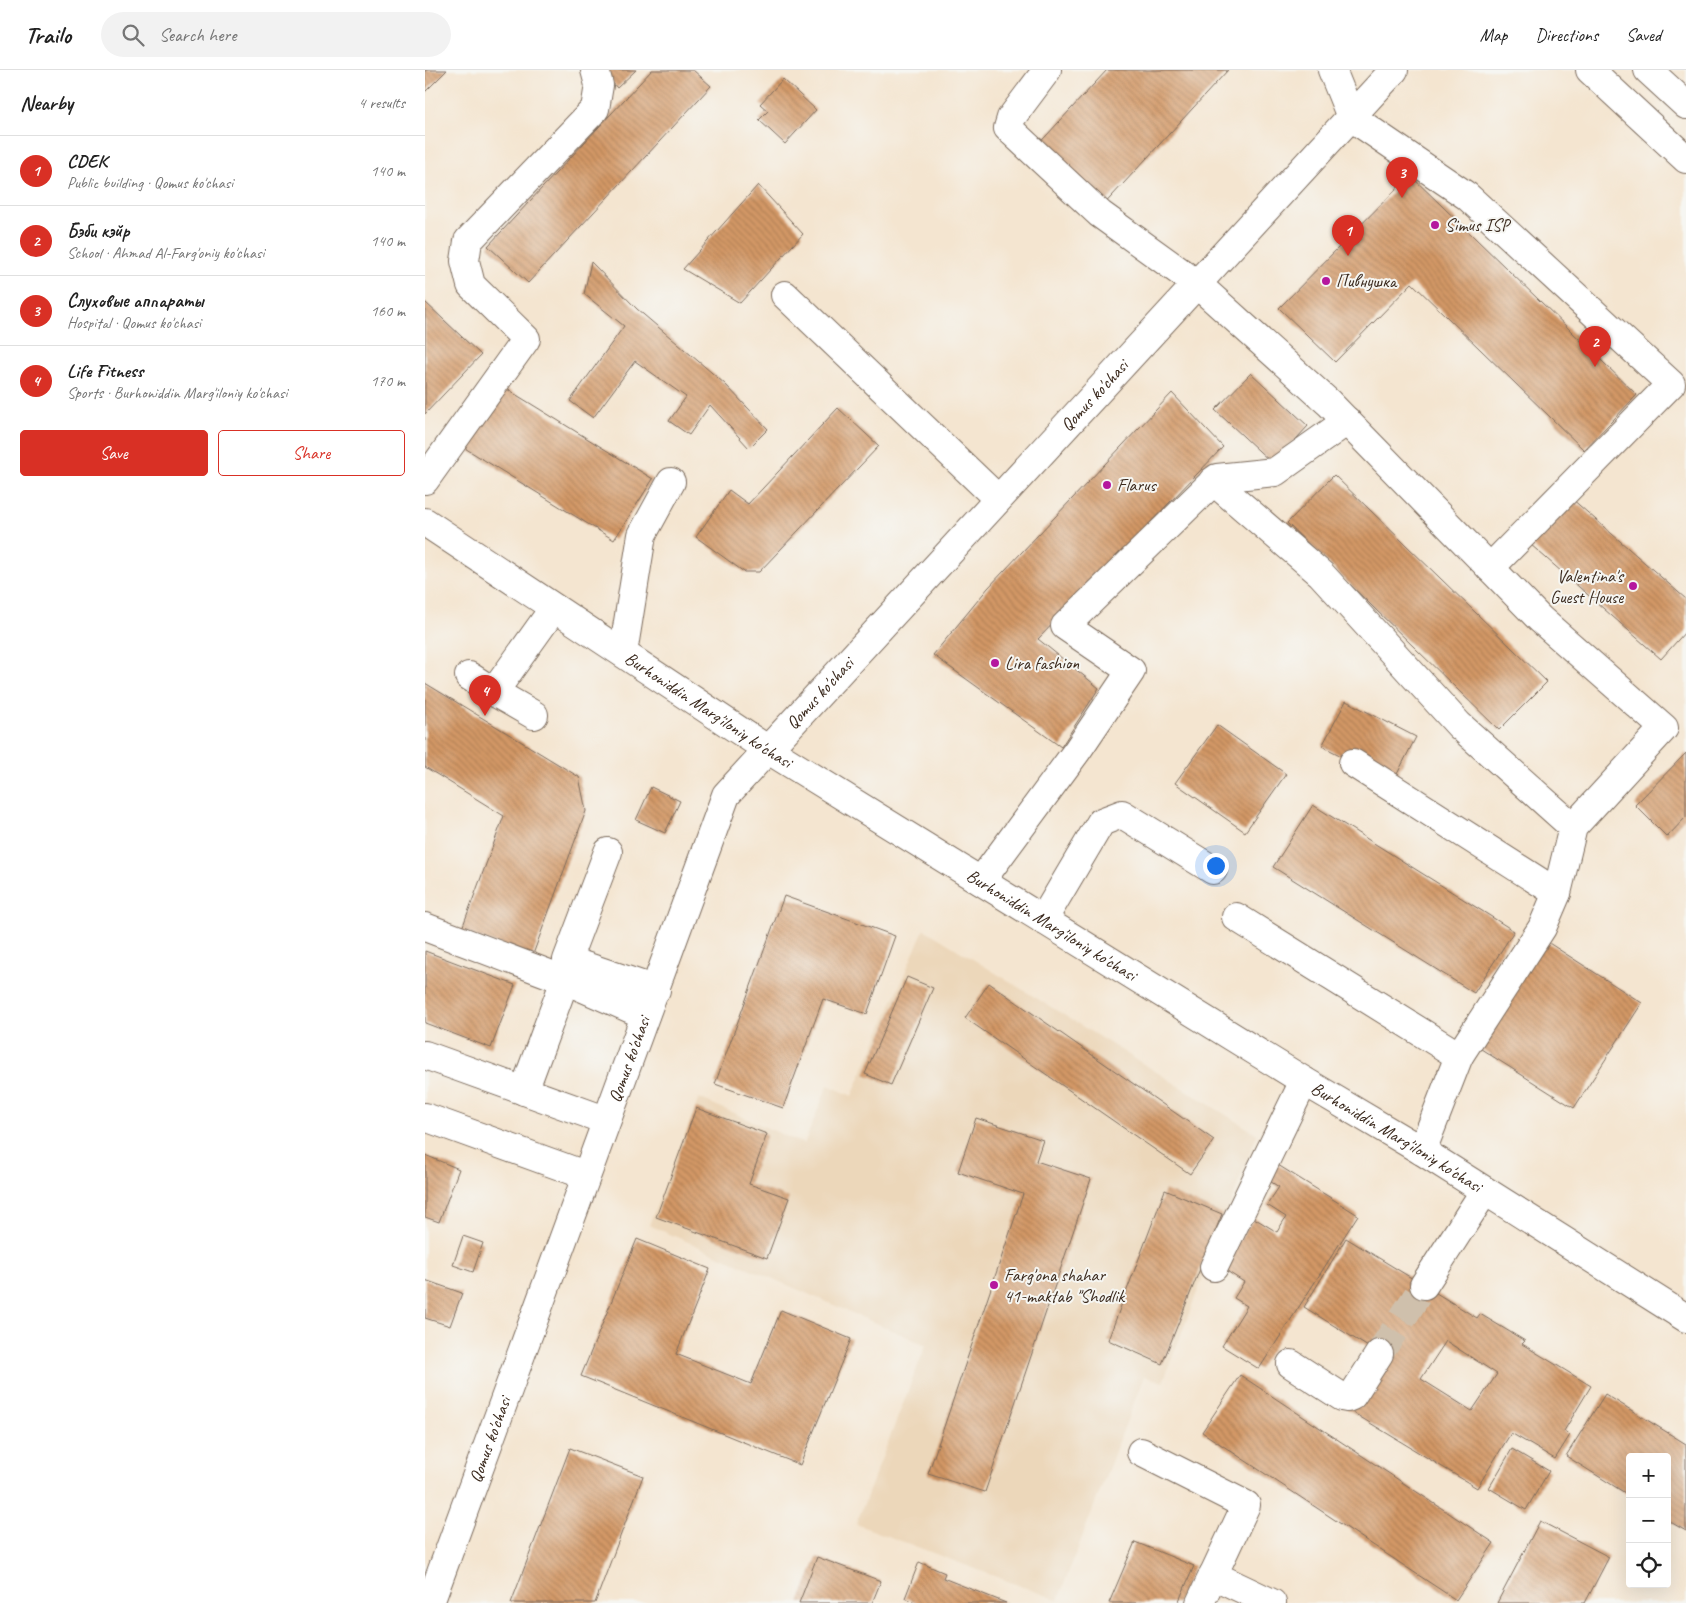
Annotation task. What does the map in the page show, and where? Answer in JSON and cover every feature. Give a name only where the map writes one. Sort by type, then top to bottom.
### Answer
[{"type":"street","points":[[425,480],[526,339],[471,285],[465,261],[468,241],[595,109],[599,85],[595,70]]},
{"type":"street","points":[[1047,70],[1011,118],[1008,128],[1100,214],[1197,284],[1329,403],[1540,619],[1664,728],[1573,827],[1557,893],[1542,928],[1459,1056],[1422,1151]]},
{"type":"street","points":[[1332,70],[1351,117],[1467,196],[1671,384],[1490,568]]},
{"type":"street","name":"Qomus ko'chasi","points":[[430,1603],[605,1120],[656,990],[726,795],[1394,70]]},
{"type":"street","points":[[1590,70],[1686,159]]},
{"type":"street","points":[[1649,70],[1686,105]]},
{"type":"street","points":[[785,295],[998,499]]},
{"type":"street","points":[[981,881],[1077,751],[1131,671],[1065,626],[1217,478],[1275,472],[1347,421]]},
{"type":"street","points":[[1213,481],[1321,574],[1459,725],[1573,827]]},
{"type":"street","points":[[623,653],[642,535],[671,482]]},
{"type":"street","name":"Burhoniddin Marg'iloniy ko'chasi","points":[[425,522],[767,749],[1304,1081],[1422,1151],[1484,1192],[1683,1311]]},
{"type":"street","points":[[494,692],[555,608]]},
{"type":"street","points":[[469,676],[534,715]]},
{"type":"street","points":[[1353,763],[1557,893]]},
{"type":"street","points":[[1043,920],[1101,822],[1122,814],[1213,870]]},
{"type":"street","points":[[608,852],[567,960],[656,990]]},
{"type":"street","points":[[1236,917],[1459,1056]]},
{"type":"street","points":[[425,927],[565,980],[645,1015]]},
{"type":"street","points":[[524,1090],[565,980]]},
{"type":"street","points":[[425,1055],[605,1120]]},
{"type":"street","points":[[1214,1267],[1304,1081]]},
{"type":"street","points":[[425,1117],[585,1175]]},
{"type":"street","points":[[1423,1285],[1484,1192]]},
{"type":"street","points":[[1291,1364],[1342,1397],[1347,1398],[1352,1396],[1379,1354]]},
{"type":"street","points":[[1141,1452],[1246,1505],[1199,1603]]},
{"type":"street","points":[[1213,1575],[1272,1603]]},
{"type":"shaded area","name":"Farg'ona shahar 41-maktab \"Shodlik","points":[[924,929],[1257,1134],[1163,1382],[1144,1376],[1058,1600],[856,1524],[926,1345],[649,1225],[699,1098],[804,1144],[828,1085],[852,1096]]},
{"type":"building","points":[[425,70],[447,70],[425,92]]},
{"type":"building","points":[[602,70],[636,70],[617,88]]},
{"type":"building","points":[[652,70],[693,70],[711,86],[528,283],[488,246]]},
{"type":"building","points":[[1107,70],[1228,70],[1100,209],[1034,149]]},
{"type":"building","points":[[783,79],[816,110],[785,144],[759,120],[768,111],[760,104]]},
{"type":"building","points":[[1410,175],[1637,395],[1584,450],[1412,283],[1335,362],[1279,308]]},
{"type":"building","points":[[758,185],[803,234],[740,303],[683,269]]},
{"type":"building","points":[[591,262],[637,309],[725,384],[768,429],[749,448],[710,405],[689,435],[669,421],[686,397],[635,361],[593,418],[570,401],[624,326],[584,294]]},
{"type":"building","points":[[425,302],[481,355],[425,414]]},
{"type":"building","points":[[1251,373],[1308,426],[1273,464],[1215,410]]},
{"type":"building","points":[[502,386],[653,479],[614,540],[463,447]]},
{"type":"building","points":[[1172,393],[1223,447],[1038,639],[1099,688],[1061,747],[933,655],[988,588]]},
{"type":"building","points":[[838,408],[879,446],[759,572],[744,572],[696,537],[729,490],[748,504]]},
{"type":"building","points":[[1334,475],[1547,682],[1499,730],[1287,523]]},
{"type":"building","points":[[1571,498],[1686,599],[1686,631],[1661,659],[1530,544]]},
{"type":"building","points":[[425,683],[579,777],[586,811],[532,957],[461,931],[504,816],[425,767]]},
{"type":"building","points":[[1346,701],[1416,737],[1393,782],[1322,746]]},
{"type":"building","points":[[1217,725],[1286,774],[1245,832],[1175,783]]},
{"type":"building","points":[[1686,753],[1686,817],[1667,837],[1635,805]]},
{"type":"building","points":[[651,787],[680,801],[665,833],[636,820]]},
{"type":"building","points":[[1313,805],[1514,931],[1474,993],[1273,867]]},
{"type":"building","points":[[784,896],[895,936],[867,1014],[823,999],[783,1108],[715,1084]]},
{"type":"building","points":[[1538,936],[1642,1003],[1574,1108],[1470,1042]]},
{"type":"building","points":[[425,951],[515,985],[491,1048],[425,1023]]},
{"type":"building","points":[[907,977],[933,988],[891,1085],[865,1074]]},
{"type":"building","points":[[989,983],[1214,1140],[1190,1174],[965,1018]]},
{"type":"building","points":[[696,1108],[767,1134],[749,1184],[789,1198],[767,1258],[656,1217]]},
{"type":"building","points":[[976,1118],[1043,1140],[1036,1161],[1091,1179],[985,1492],[928,1474],[1023,1194],[958,1172]]},
{"type":"building","points":[[425,1155],[459,1169],[439,1222],[425,1217]]},
{"type":"building","points":[[1270,1160],[1358,1215],[1259,1369],[1222,1346],[1247,1306],[1234,1298],[1244,1282],[1222,1268],[1254,1218],[1277,1232],[1286,1217],[1267,1205],[1279,1187],[1260,1175]]},
{"type":"building","points":[[1165,1190],[1222,1214],[1162,1364],[1108,1340]]},
{"type":"building","points":[[463,1236],[483,1243],[473,1272],[453,1265]]},
{"type":"building","points":[[1346,1238],[1477,1318],[1480,1314],[1525,1341],[1522,1344],[1591,1386],[1564,1431],[1570,1435],[1555,1459],[1511,1433],[1477,1488],[1347,1409],[1381,1355],[1304,1307]],"holes":[[[1446,1341],[1497,1374],[1472,1411],[1421,1379]]]},
{"type":"building","points":[[637,1239],[710,1269],[676,1354],[751,1384],[781,1310],[851,1339],[800,1465],[581,1376]]},
{"type":"building","points":[[425,1280],[462,1293],[450,1326],[425,1318]]},
{"type":"building","points":[[1240,1375],[1494,1543],[1456,1600],[1202,1432]]},
{"type":"building","points":[[1605,1394],[1686,1444],[1686,1531],[1671,1522],[1671,1453],[1626,1453],[1626,1494],[1566,1456]]},
{"type":"building","points":[[570,1448],[643,1476],[595,1603],[511,1603]]},
{"type":"building","points":[[1512,1449],[1549,1471],[1526,1510],[1489,1488]]},
{"type":"building","points":[[1540,1521],[1609,1557],[1585,1603],[1497,1603]]},
{"type":"building","points":[[1135,1542],[1194,1566],[1178,1603],[1109,1603]]},
{"type":"building","points":[[817,1557],[881,1581],[872,1603],[799,1603]]},
{"type":"building","points":[[919,1562],[945,1573],[943,1578],[1006,1603],[918,1603],[905,1598]]},
{"type":"tunnel","points":[[1379,1354],[1424,1285]]},
{"type":"place","name":"Слуховые аппараты","points":[[1402,198]]},
{"type":"place","name":"Simus ISP","points":[[1435,225]]},
{"type":"place","name":"CDEK","points":[[1348,256]]},
{"type":"place","name":"Пивнушка","points":[[1326,281]]},
{"type":"place","name":"Бэби кэйр","points":[[1595,367]]},
{"type":"place","name":"Flarus","points":[[1107,485]]},
{"type":"place","name":"Valentina's Guest House","points":[[1633,586]]},
{"type":"place","name":"Lira fashion","points":[[995,663]]},
{"type":"place","name":"Life Fitness","points":[[485,716]]},
{"type":"place","name":"Farg'ona shahar 41-maktab \"Shodlik","points":[[994,1285]]}]
